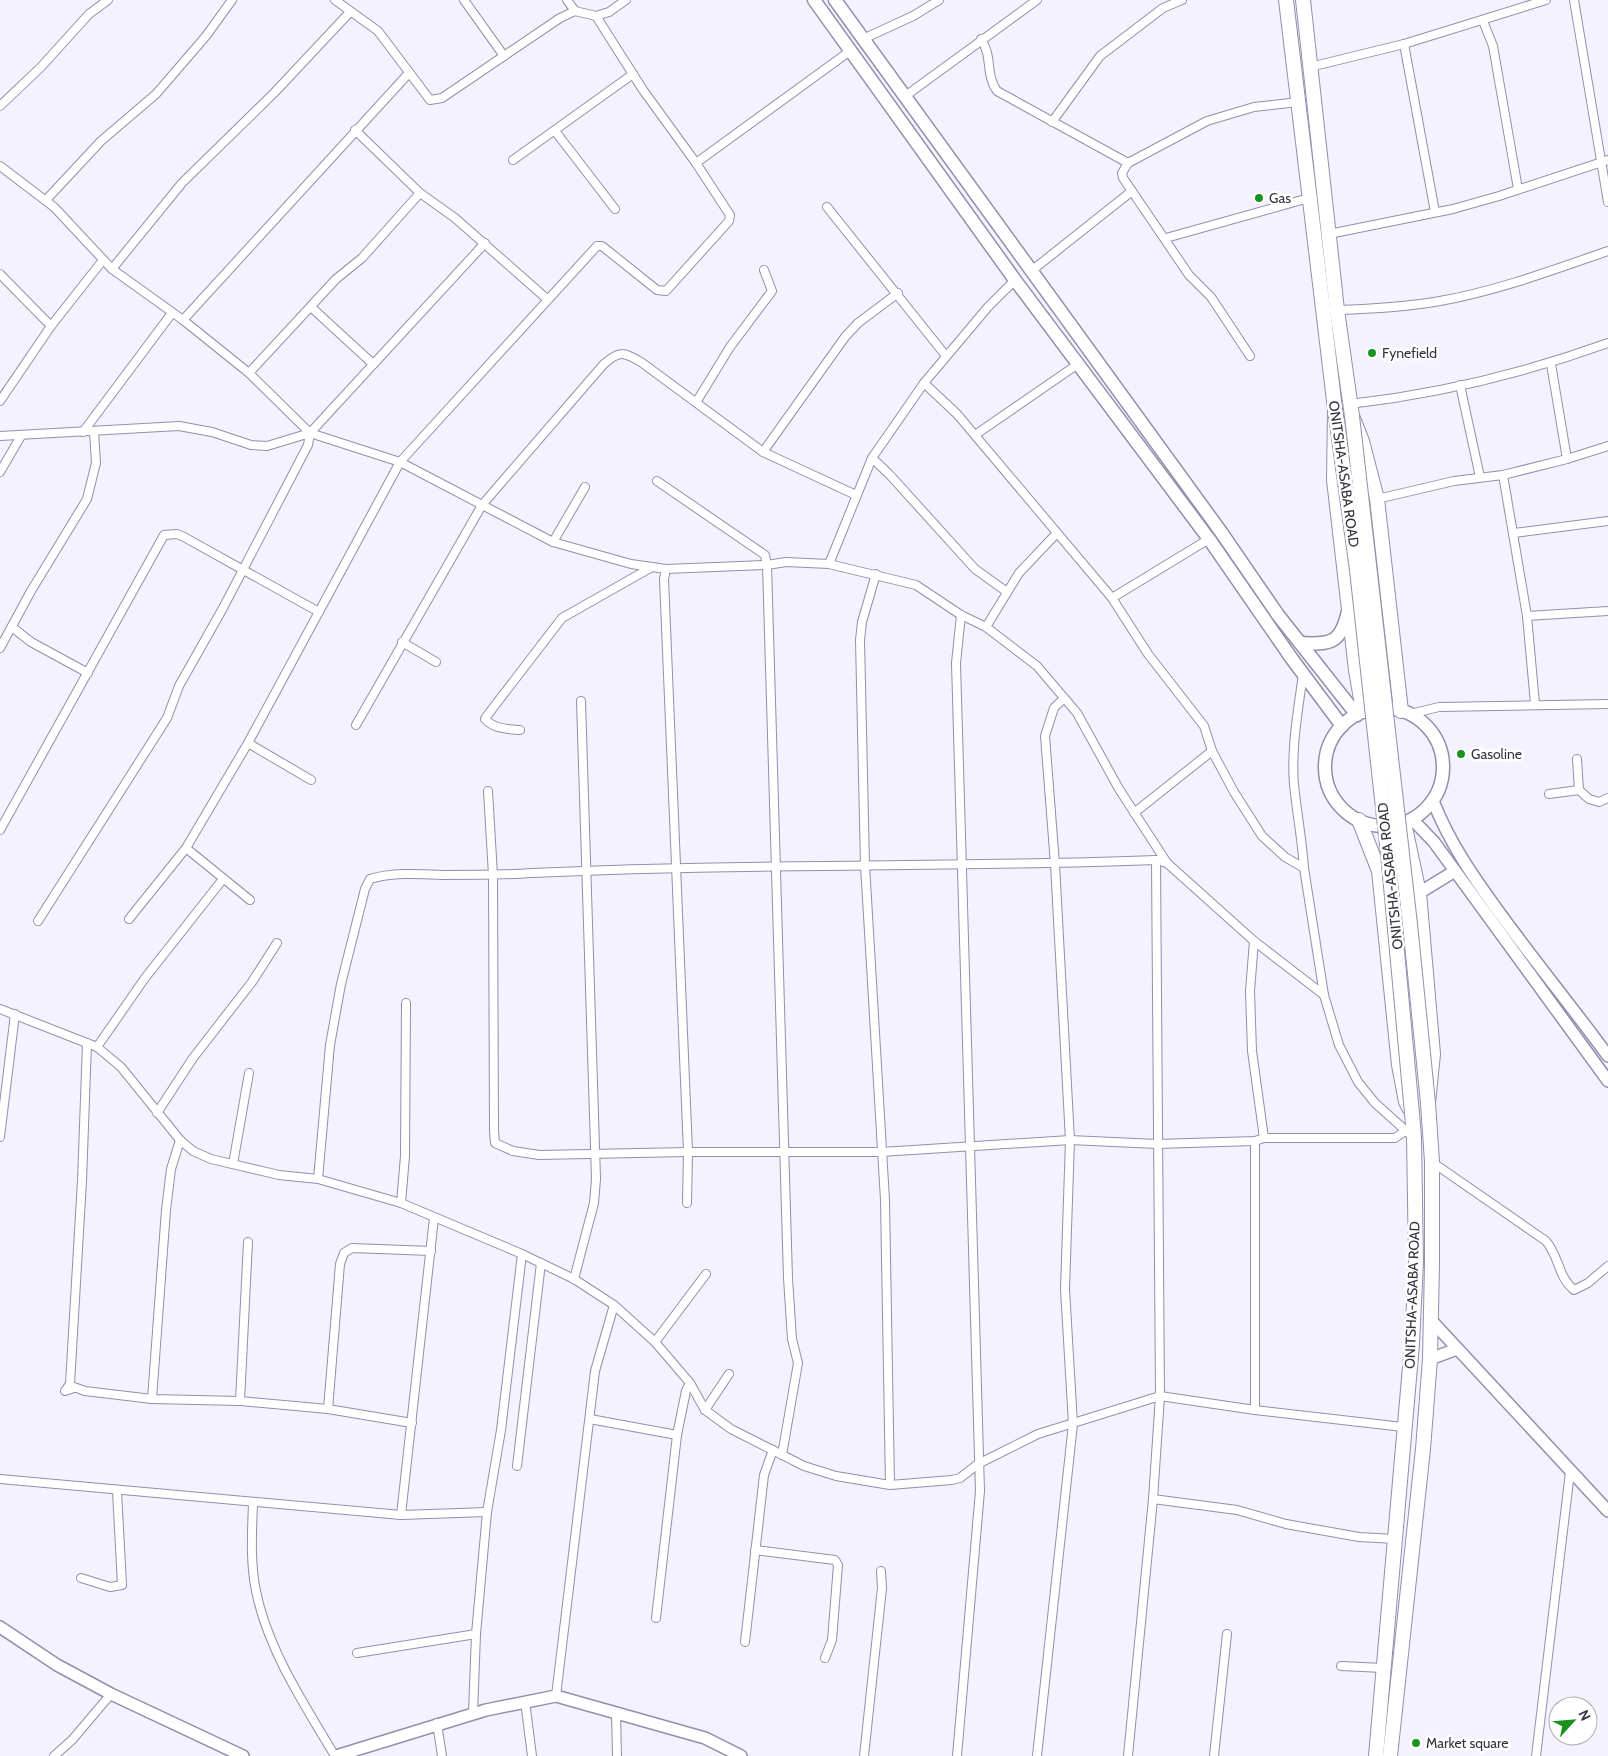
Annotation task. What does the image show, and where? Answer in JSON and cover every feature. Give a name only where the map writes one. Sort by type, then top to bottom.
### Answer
[{"type":"highway","name":"ONITSHA-ASABA ROAD","points":[[1286,0],[1320,293],[1358,580],[1388,854],[1412,1113],[1410,1134],[1416,1262],[1412,1344],[1403,1427],[1398,1515],[1376,1756]]},
{"type":"highway","points":[[1303,0],[1337,310],[1351,410],[1410,924],[1432,1162],[1430,1359],[1416,1514],[1390,1756]]},
{"type":"highway","points":[[1320,293],[1335,288]]},
{"type":"highway","points":[[1335,409],[1334,480],[1360,713]]},
{"type":"highway","points":[[1351,410],[1362,441],[1376,499],[1406,712]]},
{"type":"highway","points":[[1359,820],[1379,871],[1399,1065],[1406,1102],[1412,1113]]},
{"type":"highway","points":[[1408,821],[1419,893],[1433,1054],[1428,1103]]},
{"type":"highway","points":[[1398,1515],[1416,1514]]},
{"type":"main road","points":[[814,0],[1015,280],[1209,539],[1360,713]]},
{"type":"main road","points":[[835,0],[1030,272],[1253,590],[1303,673],[1342,726]]},
{"type":"main road","points":[[1300,643],[1329,643],[1340,635],[1349,606]]},
{"type":"main road","points":[[1383,708],[1406,712],[1431,732],[1440,748],[1443,775],[1433,801],[1408,821],[1376,826],[1359,820],[1338,802],[1327,777],[1328,750],[1342,726],[1360,713],[1383,708]]},
{"type":"street","points":[[0,106],[41,67],[89,14],[108,0]]},
{"type":"street","points":[[46,200],[101,142],[156,94],[206,36],[232,0]]},
{"type":"street","points":[[334,0],[378,31],[430,100],[442,98],[560,18],[575,11],[596,16],[609,12],[626,0]]},
{"type":"street","points":[[464,0],[504,56]]},
{"type":"street","points":[[567,0],[575,11]]},
{"type":"street","points":[[863,39],[913,16],[939,0]]},
{"type":"street","points":[[904,97],[1037,0]]},
{"type":"street","points":[[1052,122],[1100,56],[1163,8],[1182,0]]},
{"type":"street","points":[[1310,67],[1404,44],[1546,0]]},
{"type":"street","points":[[1574,0],[1604,161],[1608,202]]},
{"type":"street","points":[[112,269],[182,183],[275,92],[350,12]]},
{"type":"street","points":[[129,919],[186,848],[248,743],[400,462],[597,246],[602,246],[657,290],[666,290],[729,221],[730,215],[696,163],[669,129],[596,16]]},
{"type":"street","points":[[1483,21],[1493,46],[1518,189]]},
{"type":"street","points":[[982,39],[990,56],[990,75],[997,91],[1128,163]]},
{"type":"street","points":[[1404,44],[1435,212]]},
{"type":"street","points":[[696,163],[807,80],[850,51]]},
{"type":"street","points":[[182,320],[409,73]]},
{"type":"street","points":[[513,160],[633,74]]},
{"type":"street","points":[[1250,356],[1211,297],[1189,275],[1166,238],[1132,191],[1122,173],[1128,163],[1207,121],[1254,107],[1298,102]]},
{"type":"street","points":[[355,130],[420,193],[455,218],[485,243],[547,299]]},
{"type":"street","points":[[555,131],[615,210]]},
{"type":"street","points":[[1329,234],[1435,212],[1499,196],[1604,161]]},
{"type":"street","points":[[0,166],[46,200],[112,269],[182,320],[249,373],[310,433],[400,462],[553,542],[631,564],[666,569],[767,565],[786,562],[829,564],[916,585],[961,615],[986,627],[1037,666],[1077,713],[1119,789],[1167,863],[1254,941],[1324,995]]},
{"type":"street","points":[[1030,272],[1132,191]]},
{"type":"street","points":[[249,373],[336,279],[362,258],[420,193]]},
{"type":"street","points":[[1166,238],[1309,198]]},
{"type":"street","points":[[826,207],[898,293],[946,356]]},
{"type":"street","points":[[0,436],[179,426],[212,432],[251,445],[267,446],[310,433],[485,243]]},
{"type":"street","points":[[1337,310],[1392,308],[1442,301],[1537,276],[1608,251]]},
{"type":"street","points":[[0,401],[51,326],[103,260]]},
{"type":"street","points":[[697,401],[730,347],[772,290],[764,270]]},
{"type":"street","points":[[0,274],[51,326]]},
{"type":"street","points":[[829,564],[872,458],[924,382],[1015,280]]},
{"type":"street","points":[[763,452],[845,337],[858,323],[898,293]]},
{"type":"street","points":[[311,307],[373,364]]},
{"type":"street","points":[[83,432],[172,313]]},
{"type":"street","points":[[1351,410],[1551,364],[1608,343]]},
{"type":"street","points":[[356,726],[402,642],[482,505],[603,365],[617,354],[626,354],[641,362],[697,401],[763,452],[856,495]]},
{"type":"street","points":[[975,435],[1078,364]]},
{"type":"street","points":[[1551,364],[1567,460]]},
{"type":"street","points":[[924,382],[957,414],[1056,534],[1112,598],[1148,654],[1204,726],[1212,751],[1262,836],[1285,857],[1304,868]]},
{"type":"street","points":[[1460,385],[1480,477]]},
{"type":"street","points":[[0,648],[31,591],[87,499],[96,463],[94,432]]},
{"type":"street","points":[[38,921],[167,718],[179,686],[223,608],[308,445],[310,433]]},
{"type":"street","points":[[0,472],[22,436]]},
{"type":"street","points":[[1376,499],[1480,477],[1504,475],[1567,460],[1608,446]]},
{"type":"street","points":[[872,458],[889,474],[975,569],[1007,592]]},
{"type":"street","points":[[1504,475],[1527,616],[1535,704]]},
{"type":"street","points":[[657,481],[765,555],[767,565],[788,1278],[792,1339],[798,1363],[782,1455]]},
{"type":"street","points":[[553,542],[585,487]]},
{"type":"street","points":[[1514,534],[1608,520]]},
{"type":"street","points":[[0,830],[164,535],[177,534],[319,612]]},
{"type":"street","points":[[986,627],[1020,574],[1056,534]]},
{"type":"street","points":[[1112,598],[1209,539]]},
{"type":"street","points":[[520,730],[504,729],[492,725],[485,719],[557,622],[652,567]]},
{"type":"street","points":[[666,569],[664,579],[688,1152],[687,1203]]},
{"type":"street","points":[[876,574],[860,632],[865,865],[885,1200],[890,1485]]},
{"type":"street","points":[[1527,616],[1608,612]]},
{"type":"street","points":[[957,1756],[980,1491],[956,663],[961,615]]},
{"type":"street","points":[[12,628],[31,642],[88,673]]},
{"type":"street","points":[[402,642],[436,662]]},
{"type":"street","points":[[1303,673],[1294,740],[1294,784],[1302,834],[1304,868],[1324,995],[1339,1045],[1350,1068],[1375,1103],[1410,1134]]},
{"type":"street","points":[[1037,1756],[1073,1424],[1065,1289],[1070,1140],[1055,864],[1045,736],[1054,708],[1064,698]]},
{"type":"street","points":[[574,1278],[594,1203],[596,1178],[581,702]]},
{"type":"street","points":[[1406,712],[1439,707],[1608,704]]},
{"type":"street","points":[[248,743],[311,780]]},
{"type":"street","points":[[1134,813],[1212,751]]},
{"type":"street","points":[[1577,759],[1580,790],[1589,799],[1599,802],[1608,798]]},
{"type":"street","points":[[488,790],[493,875],[495,1143],[512,1151],[540,1155],[594,1152],[881,1152],[1070,1140],[1157,1144],[1255,1141],[1264,1138],[1395,1138],[1410,1134]]},
{"type":"street","points":[[1549,794],[1580,790]]},
{"type":"street","points":[[1433,801],[1445,831],[1462,862],[1608,1056]]},
{"type":"street","points":[[1408,821],[1434,842],[1608,1080]]},
{"type":"street","points":[[186,848],[250,900]]},
{"type":"street","points":[[318,1179],[330,1046],[336,1010],[365,889],[370,879],[416,874],[493,875],[585,871],[865,865],[1055,864],[1156,860],[1167,863]]},
{"type":"street","points":[[1128,1756],[1153,1499],[1160,1396],[1156,860]]},
{"type":"street","points":[[1419,893],[1455,871]]},
{"type":"street","points":[[97,1047],[145,978],[222,879]]},
{"type":"street","points":[[1254,941],[1250,992],[1252,1051],[1264,1138]]},
{"type":"street","points":[[158,1113],[193,1058],[252,982],[277,943]]},
{"type":"street","points":[[401,1203],[405,1156],[406,1003]]},
{"type":"street","points":[[0,1009],[97,1047],[121,1068],[180,1140],[193,1151],[211,1159],[279,1175],[318,1179],[401,1203],[574,1278],[614,1305],[654,1342],[690,1383],[705,1410],[731,1429],[782,1455],[804,1466],[836,1476],[890,1485],[952,1480],[960,1478],[978,1464],[1038,1434],[1160,1396],[1255,1410],[1403,1427]]},
{"type":"street","points":[[0,1137],[14,1014]]},
{"type":"street","points":[[87,1043],[72,1386],[152,1399],[240,1401],[328,1409],[412,1423]]},
{"type":"street","points":[[233,1164],[249,1074]]},
{"type":"street","points":[[152,1399],[166,1210],[171,1170],[180,1140]]},
{"type":"street","points":[[1255,1141],[1255,1410]]},
{"type":"street","points":[[1432,1162],[1546,1241],[1554,1250],[1561,1275],[1574,1290],[1588,1283],[1608,1266]]},
{"type":"street","points":[[401,1515],[432,1251],[434,1218]]},
{"type":"street","points":[[240,1401],[248,1242]]},
{"type":"street","points":[[328,1409],[340,1264],[344,1253],[352,1248],[432,1251]]},
{"type":"street","points":[[473,1713],[476,1634],[487,1512],[501,1430],[522,1254]]},
{"type":"street","points":[[517,1466],[541,1263]]},
{"type":"street","points":[[654,1342],[706,1274]]},
{"type":"street","points":[[556,1696],[595,1371],[614,1305]]},
{"type":"street","points":[[1430,1319],[1608,1511]]},
{"type":"street","points":[[1430,1359],[1457,1349]]},
{"type":"street","points":[[705,1410],[729,1374]]},
{"type":"street","points":[[656,1618],[677,1435],[686,1391],[690,1383]]},
{"type":"street","points":[[590,1419],[677,1435]]},
{"type":"street","points":[[745,1642],[764,1475],[773,1450]]},
{"type":"street","points":[[1536,1756],[1570,1472]]},
{"type":"street","points":[[0,1479],[401,1515],[487,1512]]},
{"type":"street","points":[[81,1578],[110,1586],[122,1585],[117,1491]]},
{"type":"street","points":[[1153,1499],[1238,1510],[1286,1524],[1359,1538],[1395,1539]]},
{"type":"street","points":[[253,1503],[252,1565],[262,1617],[276,1652],[335,1756],[348,1754],[437,1723],[473,1713],[556,1696],[705,1738],[741,1756]]},
{"type":"street","points":[[755,1550],[835,1560],[838,1566],[832,1640],[826,1658]]},
{"type":"street","points":[[864,1756],[882,1588],[881,1571]]},
{"type":"street","points":[[0,1627],[57,1666],[110,1694],[243,1756]]},
{"type":"street","points":[[357,1653],[476,1634]]},
{"type":"street","points":[[1214,1756],[1227,1634]]},
{"type":"street","points":[[1341,1666],[1384,1668]]},
{"type":"street","points":[[54,1756],[72,1740],[110,1694]]},
{"type":"street","points":[[526,1701],[532,1756]]},
{"type":"street","points":[[616,1713],[616,1756]]},
{"type":"street","points":[[437,1723],[442,1756]]},
{"type":"place","name":"Gas","points":[[1259,198]]},
{"type":"place","name":"Fynefield","points":[[1372,353]]},
{"type":"place","name":"Gasoline","points":[[1461,754]]},
{"type":"place","name":"Market square","points":[[1416,1743]]}]
